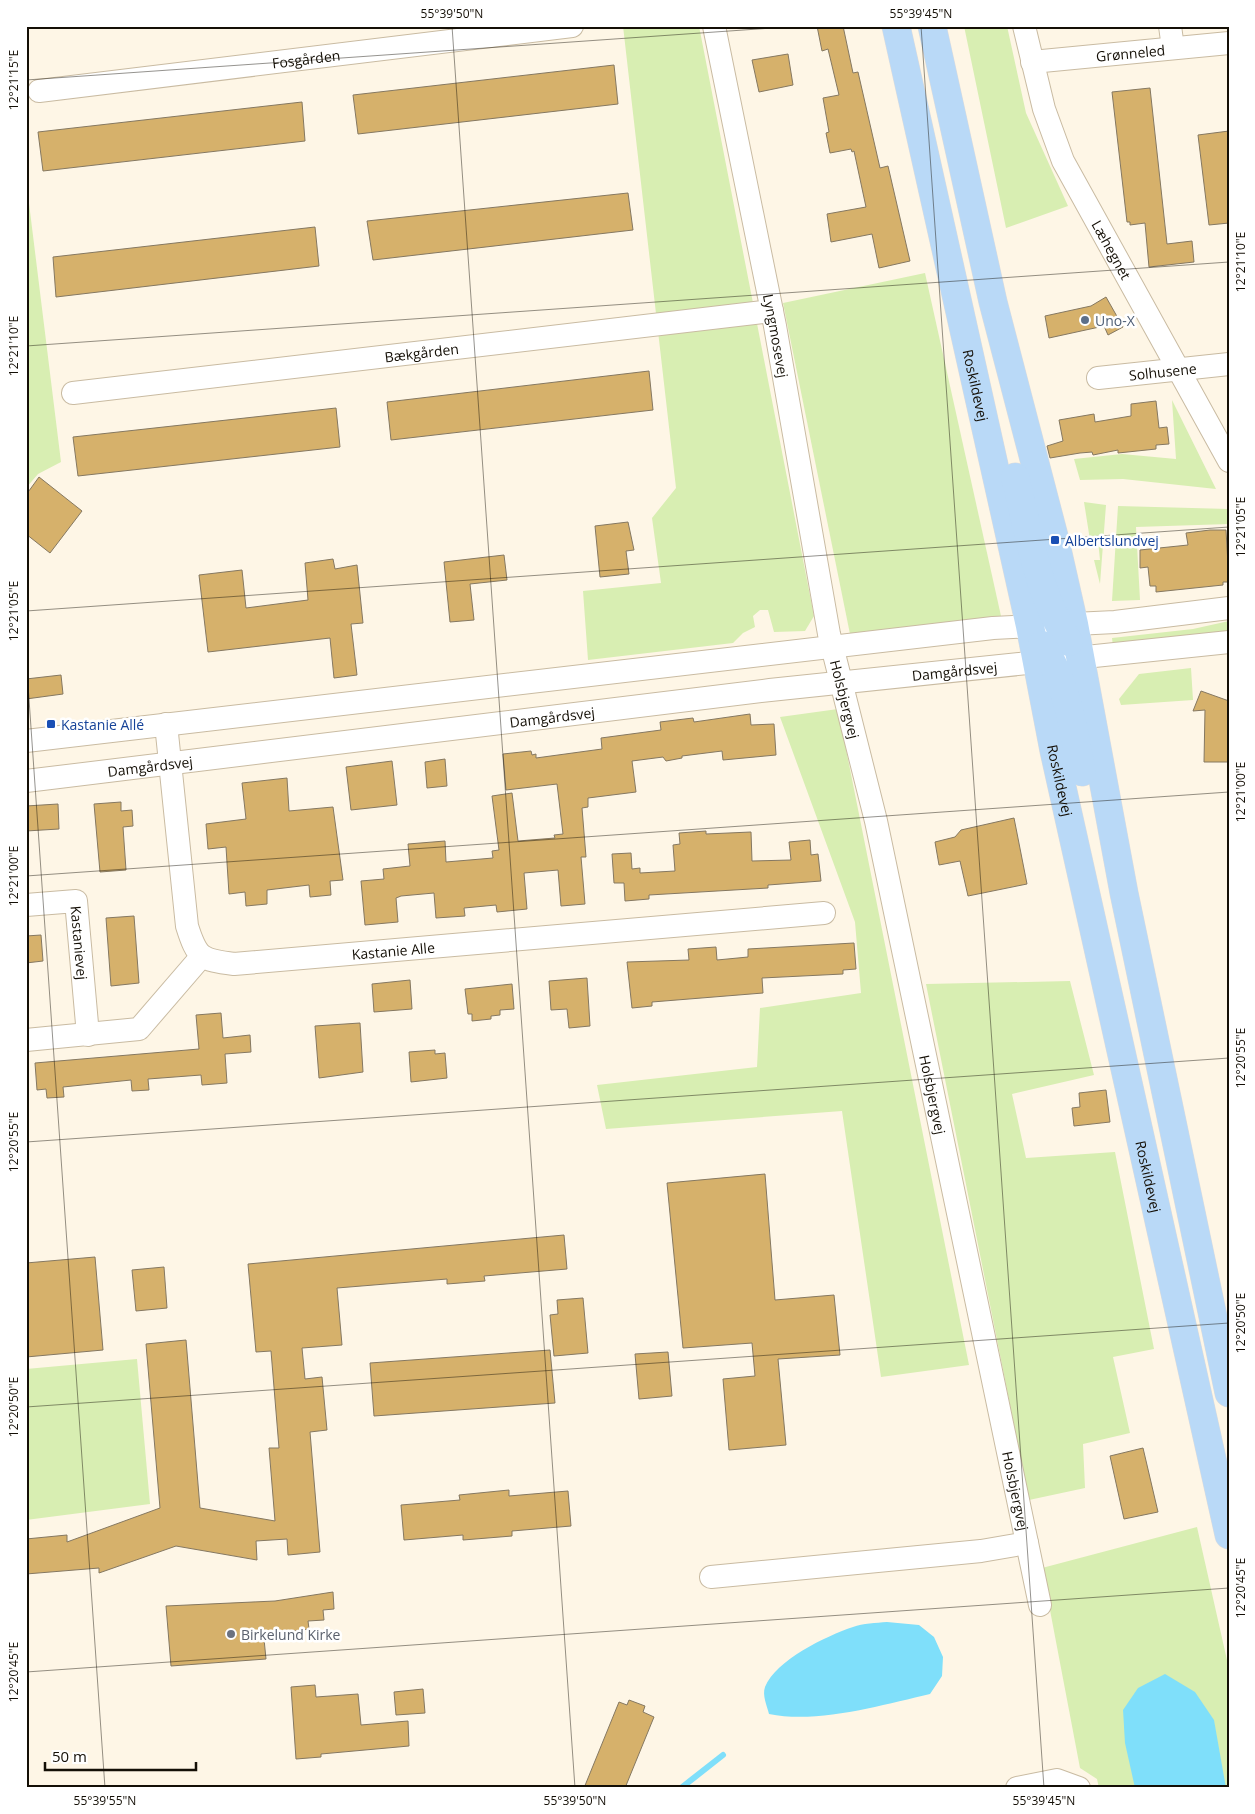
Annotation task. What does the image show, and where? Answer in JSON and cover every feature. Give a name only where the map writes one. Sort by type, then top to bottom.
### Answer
[{"type":"main road","name":"Roskildevej","points":[[896,26],[1030,626],[1044,660],[1054,751],[1229,1535]]},
{"type":"main road","points":[[932,26],[995,312],[1054,540],[1065,624]]},
{"type":"main road","points":[[976,388],[1007,447],[1045,596],[1065,624],[1079,657],[1124,893],[1229,1393]]},
{"type":"main road","points":[[1044,660],[1066,696],[1095,834],[1124,893]]},
{"type":"street","name":"Fosgården","points":[[39,91],[572,26]]},
{"type":"street","name":"Lyngmosevej","points":[[714,26],[772,311],[832,647]]},
{"type":"street","name":"Læhegnet","points":[[1024,26],[1044,109],[1064,161],[1229,461]]},
{"type":"street","name":"Grønneled","points":[[1032,62],[1172,37],[1229,43]]},
{"type":"street","name":"Bækgården","points":[[73,393],[772,311]]},
{"type":"street","name":"Solhusene","points":[[1098,378],[1229,364]]},
{"type":"street","points":[[26,741],[993,628],[1115,622],[1229,608]]},
{"type":"street","points":[[1079,657],[1229,642]]},
{"type":"street","name":"Holsbjergvej","points":[[832,647],[876,821],[1040,1605]]},
{"type":"street","name":"Damgårdsvej","points":[[26,781],[841,683],[1079,657]]},
{"type":"street","points":[[26,1040],[139,1029],[201,957],[194,948],[187,926],[166,724]]},
{"type":"street","name":"Kastanievej","points":[[26,906],[76,902],[88,1035]]},
{"type":"street","name":"Kastanie Alle","points":[[201,957],[210,961],[234,964],[824,913]]},
{"type":"street","name":"Holsbjergvej","points":[[711,1577],[981,1551],[1027,1543]]},
{"type":"street","points":[[1017,1788],[1057,1780],[1078,1786]]},
{"type":"green space","points":[[623,26],[699,26],[814,616],[805,631],[774,632],[768,610],[760,610],[753,616],[755,627],[743,633],[733,643],[588,660],[583,591],[661,583],[652,518],[676,488]]},
{"type":"green space","points":[[964,26],[1007,26],[1026,113],[1068,206],[1006,228]]},
{"type":"green space","points":[[26,179],[61,462],[38,474],[26,488]]},
{"type":"green space","points":[[925,273],[1001,616],[850,634],[783,303]]},
{"type":"green space","points":[[1172,400],[1216,489],[1123,479],[1080,480],[1074,459],[1122,454],[1176,459]]},
{"type":"green space","points":[[1084,502],[1106,505],[1100,584],[1094,560],[1100,560],[1098,540],[1090,540]]},
{"type":"green space","points":[[1118,506],[1229,509],[1229,524],[1136,527],[1140,600],[1112,601]]},
{"type":"green space","points":[[1229,621],[1229,634],[1113,646],[1112,638],[1193,629]]},
{"type":"green space","points":[[1191,668],[1193,700],[1121,705],[1119,699],[1139,674]]},
{"type":"green space","points":[[838,709],[969,1365],[881,1377],[842,1111],[606,1129],[597,1085],[757,1067],[760,1008],[861,993],[855,922],[780,717]]},
{"type":"green space","points":[[1070,981],[1094,1075],[1012,1094],[1026,1158],[1115,1152],[1154,1349],[1113,1357],[1130,1433],[1083,1444],[1085,1488],[1029,1500],[926,984]]},
{"type":"green space","points":[[137,1359],[150,1504],[26,1520],[26,1369]]},
{"type":"green space","points":[[1197,1527],[1229,1669],[1229,1788],[1099,1788],[1097,1779],[1080,1768],[1042,1568]]},
{"type":"water","points":[[887,1622],[919,1625],[934,1637],[943,1657],[942,1676],[930,1694],[871,1708],[829,1715],[808,1717],[769,1714],[764,1697],[765,1687],[771,1677],[791,1659],[803,1650],[842,1631],[870,1623]]},
{"type":"water","points":[[1165,1674],[1195,1692],[1214,1720],[1226,1788],[1135,1788],[1125,1743],[1123,1710],[1138,1688]]},
{"type":"building","points":[[817,26],[843,26],[853,73],[858,72],[880,168],[888,166],[910,261],[879,268],[872,234],[831,242],[827,214],[866,207],[854,151],[852,152],[851,149],[830,153],[826,133],[829,132],[823,98],[839,95],[828,49],[822,51]]},
{"type":"building","points":[[788,54],[793,85],[759,92],[752,60]]},
{"type":"building","points":[[614,65],[618,104],[358,134],[353,95]]},
{"type":"building","points":[[1150,88],[1167,244],[1192,241],[1194,262],[1149,267],[1145,223],[1130,225],[1130,222],[1127,222],[1112,92]]},
{"type":"building","points":[[302,102],[305,141],[43,171],[38,132]]},
{"type":"building","points":[[1229,131],[1229,223],[1209,225],[1198,135]]},
{"type":"building","points":[[628,193],[633,230],[373,260],[367,221]]},
{"type":"building","points":[[315,227],[319,266],[56,297],[53,257]]},
{"type":"building","points":[[1106,297],[1123,327],[1108,335],[1104,326],[1049,338],[1045,316],[1091,306]]},
{"type":"building","points":[[649,371],[653,410],[391,440],[387,402]]},
{"type":"building","points":[[1156,401],[1159,428],[1167,427],[1169,444],[1156,445],[1156,449],[1118,453],[1118,450],[1093,455],[1092,452],[1080,453],[1050,458],[1047,446],[1063,441],[1059,420],[1094,414],[1095,422],[1131,416],[1131,404]]},
{"type":"building","points":[[336,408],[340,447],[78,476],[73,437]]},
{"type":"building","points":[[39,477],[82,511],[50,553],[26,534],[26,495]]},
{"type":"building","points":[[628,522],[634,550],[626,551],[629,574],[600,577],[595,526]]},
{"type":"building","points":[[1226,530],[1229,582],[1223,582],[1223,585],[1156,592],[1156,586],[1150,586],[1148,567],[1140,568],[1140,550],[1188,545],[1186,533]]},
{"type":"building","points":[[504,555],[507,580],[470,584],[474,620],[450,622],[444,562]]},
{"type":"building","points":[[333,559],[335,569],[357,565],[363,623],[351,624],[357,675],[334,678],[330,638],[208,652],[199,575],[242,570],[246,608],[308,600],[305,563]]},
{"type":"building","points":[[61,675],[63,694],[26,699],[26,679]]},
{"type":"building","points":[[1201,691],[1229,701],[1229,762],[1204,762],[1205,710],[1193,711]]},
{"type":"building","points":[[750,714],[751,725],[774,724],[776,755],[723,760],[722,751],[682,756],[682,758],[666,761],[663,757],[632,761],[636,792],[588,798],[588,807],[582,808],[586,857],[581,857],[585,904],[561,906],[558,870],[524,873],[527,909],[497,912],[496,905],[464,908],[465,916],[436,918],[434,893],[401,896],[396,898],[398,922],[365,925],[361,881],[384,879],[383,869],[410,866],[408,844],[445,841],[446,862],[493,858],[492,851],[499,850],[492,796],[512,793],[518,841],[555,838],[554,835],[563,834],[557,784],[506,790],[503,754],[531,751],[532,755],[536,754],[536,758],[602,749],[601,738],[661,730],[660,722],[693,718],[694,722]]},
{"type":"building","points":[[445,759],[447,786],[427,788],[425,762]]},
{"type":"building","points":[[392,761],[397,805],[351,810],[346,767]]},
{"type":"building","points":[[287,778],[289,811],[333,807],[343,880],[330,881],[331,895],[310,897],[309,885],[267,890],[267,904],[246,906],[245,892],[229,894],[226,847],[208,849],[206,824],[246,819],[242,783]]},
{"type":"building","points":[[121,802],[121,811],[132,810],[133,826],[123,827],[126,870],[100,872],[94,804]]},
{"type":"building","points":[[58,804],[59,829],[26,831],[26,806]]},
{"type":"building","points":[[1014,818],[1027,884],[968,896],[960,861],[939,865],[935,842],[955,837],[961,830]]},
{"type":"building","points":[[706,831],[706,834],[751,832],[752,861],[791,860],[789,842],[810,840],[811,855],[818,854],[821,881],[768,885],[768,888],[649,895],[649,899],[625,901],[624,883],[614,883],[612,854],[631,853],[632,869],[640,868],[640,873],[675,871],[673,845],[680,844],[679,833]]},
{"type":"building","points":[[134,916],[139,983],[111,986],[106,918]]},
{"type":"building","points":[[41,935],[43,961],[26,963],[26,936]]},
{"type":"building","points":[[854,943],[856,969],[843,970],[843,974],[762,978],[763,993],[652,1002],[652,1006],[632,1008],[627,962],[689,960],[688,949],[716,947],[717,960],[748,957],[748,949]]},
{"type":"building","points":[[587,978],[590,1026],[569,1028],[567,1009],[551,1010],[549,981]]},
{"type":"building","points":[[410,980],[412,1009],[374,1012],[372,984]]},
{"type":"building","points":[[512,984],[514,1009],[500,1010],[500,1015],[491,1016],[491,1019],[472,1021],[472,1014],[468,1014],[465,989]]},
{"type":"building","points":[[221,1013],[223,1038],[250,1035],[251,1052],[225,1054],[227,1083],[202,1085],[201,1075],[148,1079],[149,1090],[132,1091],[131,1080],[63,1087],[64,1097],[47,1098],[46,1089],[37,1090],[35,1063],[199,1049],[196,1015]]},
{"type":"building","points":[[360,1023],[363,1072],[319,1078],[315,1026]]},
{"type":"building","points":[[435,1050],[435,1054],[445,1053],[447,1078],[411,1082],[409,1052]]},
{"type":"building","points":[[1106,1090],[1110,1122],[1074,1126],[1072,1108],[1080,1107],[1079,1093]]},
{"type":"building","points":[[765,1174],[775,1300],[834,1295],[840,1355],[778,1359],[786,1445],[729,1450],[723,1379],[755,1376],[752,1343],[683,1348],[667,1183]]},
{"type":"building","points":[[564,1235],[567,1269],[484,1276],[485,1281],[447,1284],[447,1279],[337,1288],[342,1345],[302,1348],[305,1379],[322,1377],[327,1430],[310,1432],[320,1552],[288,1555],[287,1539],[256,1541],[257,1560],[176,1546],[99,1573],[99,1568],[26,1574],[26,1539],[67,1535],[67,1542],[160,1508],[146,1344],[186,1340],[200,1508],[275,1521],[269,1448],[279,1448],[271,1351],[256,1352],[248,1264]]},
{"type":"building","points":[[95,1257],[103,1350],[26,1357],[26,1263]]},
{"type":"building","points":[[164,1267],[167,1308],[136,1311],[132,1270]]},
{"type":"building","points":[[583,1298],[588,1353],[554,1356],[550,1315],[558,1314],[557,1300]]},
{"type":"building","points":[[550,1350],[555,1403],[374,1416],[370,1363]]},
{"type":"building","points":[[668,1352],[672,1396],[639,1399],[635,1354]]},
{"type":"building","points":[[1143,1448],[1158,1512],[1124,1519],[1110,1456]]},
{"type":"building","points":[[509,1490],[509,1496],[568,1491],[571,1526],[512,1531],[512,1536],[463,1540],[463,1535],[404,1540],[401,1505],[460,1500],[459,1495]]},
{"type":"building","name":"Birkelund Kirke","points":[[333,1592],[334,1609],[323,1610],[324,1620],[308,1621],[309,1629],[294,1631],[294,1637],[264,1639],[266,1659],[171,1666],[166,1606],[275,1601]]},
{"type":"building","points":[[315,1685],[316,1697],[358,1694],[361,1725],[408,1721],[409,1746],[321,1754],[321,1757],[296,1759],[291,1687]]},
{"type":"building","points":[[423,1689],[425,1713],[396,1715],[394,1692]]},
{"type":"building","points":[[629,1700],[645,1706],[643,1712],[654,1717],[625,1788],[584,1788],[619,1702],[627,1705]]},
{"type":"waterway","points":[[681,1788],[723,1755]]},
{"type":"place","name":"Uno-X","points":[[1085,320]]},
{"type":"place","name":"Albertslundvej","points":[[1055,540]]},
{"type":"place","name":"Kastanie Allé","points":[[51,724]]},
{"type":"place","name":"Birkelund Kirke","points":[[231,1634]]}]
